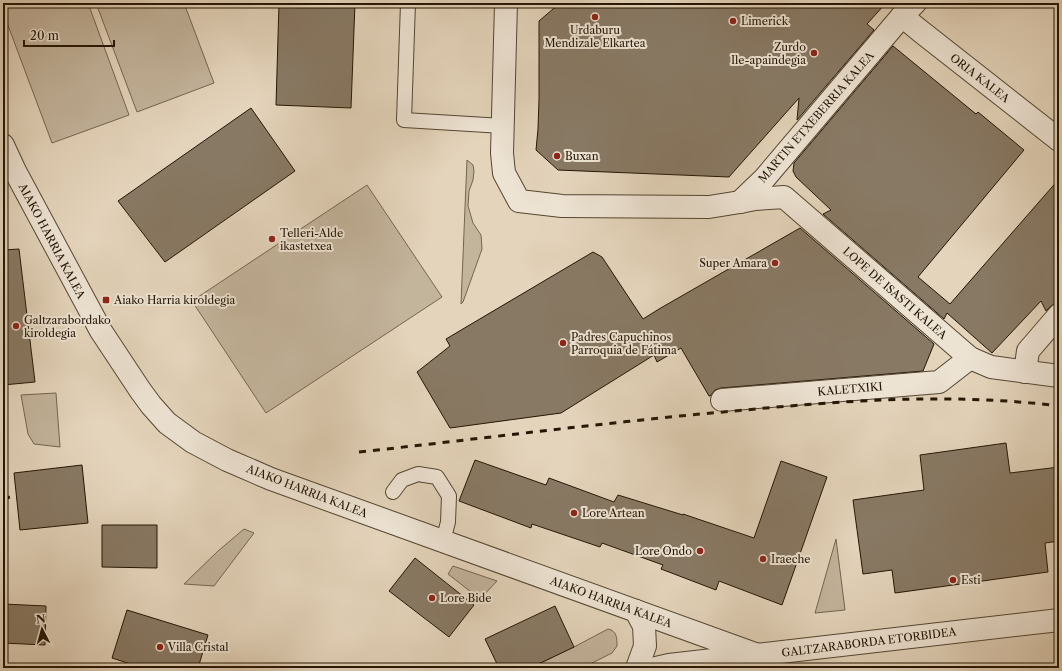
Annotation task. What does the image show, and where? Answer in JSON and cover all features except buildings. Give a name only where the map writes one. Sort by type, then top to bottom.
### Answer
[{"type":"street","points":[[506,3],[502,154],[504,174],[519,201],[562,206],[694,207],[709,207],[740,202]]},
{"type":"street","name":"ORIA KALEA","points":[[909,9],[919,30],[1059,140]]},
{"type":"street","name":"MARTIN ETXEBERRIA KALEA","points":[[740,202],[764,179],[909,9]]},
{"type":"street","name":"AIAKO HARRIA KALEA","points":[[3,145],[9,174],[101,331],[151,405],[167,423],[193,442],[227,460],[271,479],[758,655]]},
{"type":"street","name":"LOPE DE ISASTI KALEA","points":[[740,202],[755,198],[784,198],[970,358],[991,367],[1059,376]]},
{"type":"street","points":[[1026,372],[1028,351],[1059,315]]},
{"type":"street","name":"KALETXIKI","points":[[722,400],[939,382],[970,358]]},
{"type":"street","points":[[636,611],[644,626],[645,646],[638,668]]},
{"type":"street","name":"GALTZARABORDA ETORBIDEA","points":[[656,668],[669,665],[1059,620]]},
{"type":"lane","points":[[408,3],[404,120],[503,126]]},
{"type":"lane","points":[[393,492],[402,480],[418,474],[437,477],[449,496],[448,522],[443,541]]},
{"type":"shaded area","points":[[3,3],[88,3],[129,115],[52,143],[3,12]]},
{"type":"shaded area","points":[[96,3],[184,3],[214,83],[137,112]]},
{"type":"shaded area","points":[[467,160],[473,165],[474,171],[473,180],[469,191],[468,206],[473,223],[481,235],[482,249],[461,304]]},
{"type":"shaded area","points":[[367,185],[442,297],[266,413],[192,301]]},
{"type":"shaded area","points":[[56,393],[60,447],[34,444],[28,434],[21,395]]},
{"type":"shaded area","points":[[244,529],[254,533],[214,586],[184,584],[218,551]]},
{"type":"shaded area","points":[[836,539],[845,610],[815,613]]},
{"type":"shaded area","points":[[453,566],[497,581],[480,599],[448,574]]},
{"type":"shaded area","points":[[608,629],[615,633],[617,638],[617,646],[612,653],[582,668],[530,668],[574,647]]},
{"type":"railway","points":[[359,452],[648,419],[823,403],[902,399],[941,399],[1020,402],[1059,406]]},
{"type":"railway","points":[[3,498],[14,497]]},
{"type":"place","name":"Urdaburu Mendizale Elkartea","points":[[595,17]]},
{"type":"place","name":"Limerick","points":[[733,21]]},
{"type":"place","name":"Zurdo Ile-apaindegia","points":[[814,53]]},
{"type":"place","name":"Buxan","points":[[557,156]]},
{"type":"place","name":"Telleri-Alde ikastetxea","points":[[272,239]]},
{"type":"place","name":"Super Amara","points":[[775,263]]},
{"type":"place","name":"Aiako Harria kiroldegia","points":[[106,300]]},
{"type":"place","name":"Galtzarabordako kiroldegia","points":[[16,326]]},
{"type":"place","name":"Padres Capuchinos Parroquia de Fátima","points":[[563,343]]},
{"type":"place","name":"Lore Artean","points":[[574,513]]},
{"type":"place","name":"Lore Ondo","points":[[700,551]]},
{"type":"place","name":"Iraeche","points":[[763,559]]},
{"type":"place","name":"Esti","points":[[953,580]]},
{"type":"place","name":"Lore Bide","points":[[432,598]]},
{"type":"place","name":"Villa Cristal","points":[[160,647]]}]
